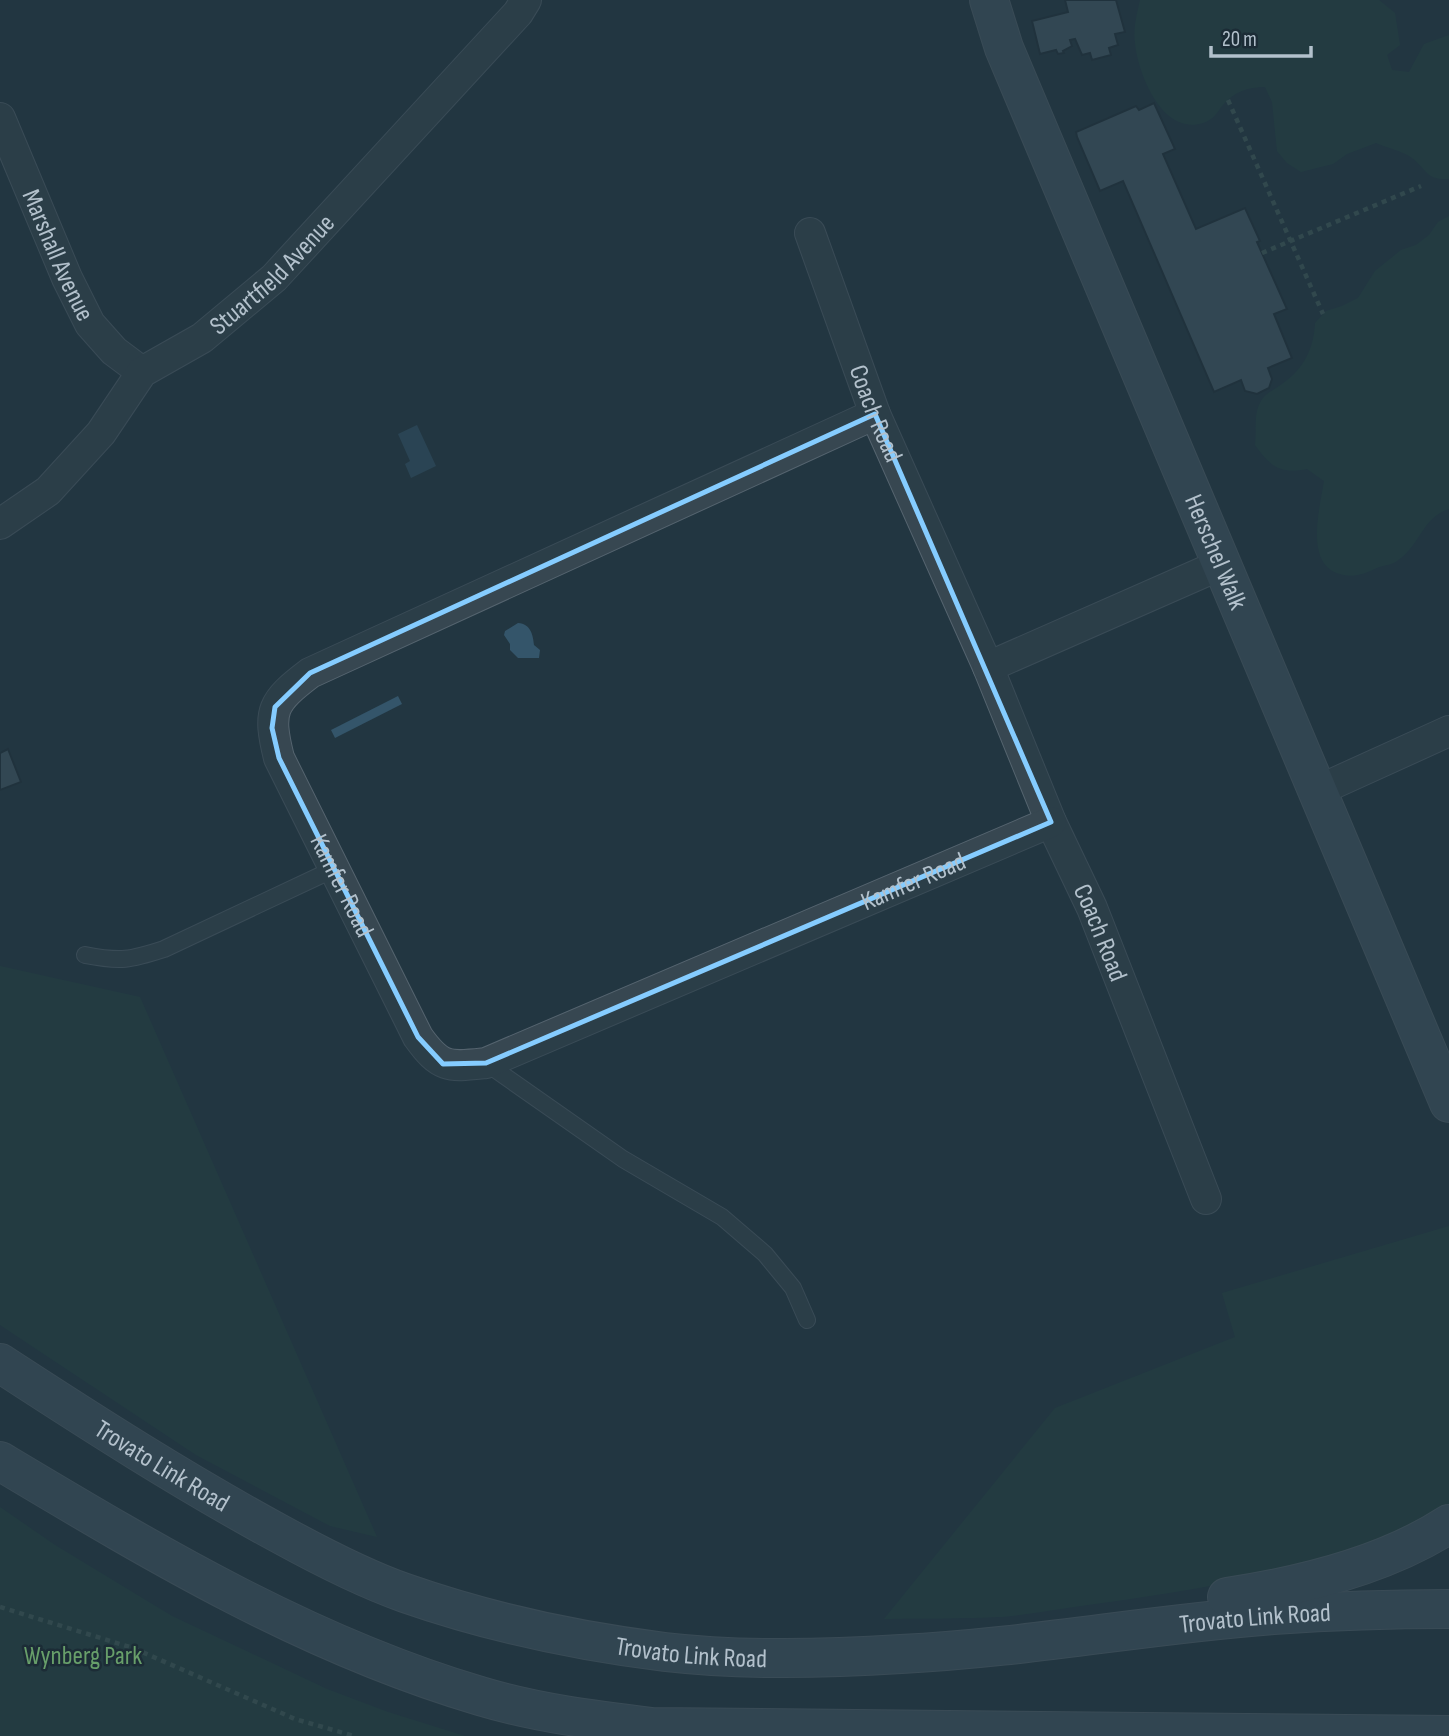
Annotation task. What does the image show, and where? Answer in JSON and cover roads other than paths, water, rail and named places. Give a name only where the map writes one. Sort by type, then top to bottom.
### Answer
[{"type":"main road","name":"Herschel Walk","points":[[989,0],[1004,48],[1449,1102]]},
{"type":"main road","name":"Trovato Link Road","points":[[0,1363],[169,1470],[323,1557],[401,1592],[493,1621],[666,1652],[756,1657],[907,1654],[1272,1615],[1449,1609]]},
{"type":"main road","points":[[0,1461],[219,1588],[307,1632],[387,1664],[480,1696],[565,1717],[652,1727],[1449,1735]]},
{"type":"main road","points":[[1112,1633],[1147,1614],[1189,1603],[1268,1591],[1357,1566],[1399,1551],[1449,1524]]},
{"type":"main road","points":[[1428,1735],[1449,1729]]},
{"type":"street","name":"Stuartfield Avenue","points":[[0,524],[48,491],[102,433],[142,372],[202,338],[274,278],[518,13],[526,0]]},
{"type":"street","name":"Marshall Avenue","points":[[0,118],[67,278],[90,324],[114,351],[142,372]]},
{"type":"street","name":"Coach Road","points":[[810,233],[875,414],[988,667],[1051,821],[1091,908],[1206,1199]]},
{"type":"street","name":"Kamfer Road","points":[[875,414],[310,673],[286,691],[275,707],[271,729],[279,758],[418,1037],[431,1055],[443,1064],[454,1067],[486,1063],[1051,821]]},
{"type":"street","points":[[988,667],[1222,564]]},
{"type":"street","points":[[1317,791],[1449,732]]},
{"type":"lane","points":[[85,955],[113,960],[135,958],[164,949],[334,869]]},
{"type":"lane","points":[[486,1063],[623,1159],[722,1217],[765,1254],[793,1288],[807,1320]]},
{"type":"water","points":[[417,425],[436,466],[411,478],[405,464],[410,461],[398,434]]},
{"type":"water","points":[[518,623],[526,625],[530,631],[534,645],[540,650],[539,658],[518,658],[510,650],[505,631]]},
{"type":"water","points":[[398,696],[402,704],[335,738],[331,730]]},
{"type":"park label","name":"Wynberg Park","points":[[83,1655]]}]
